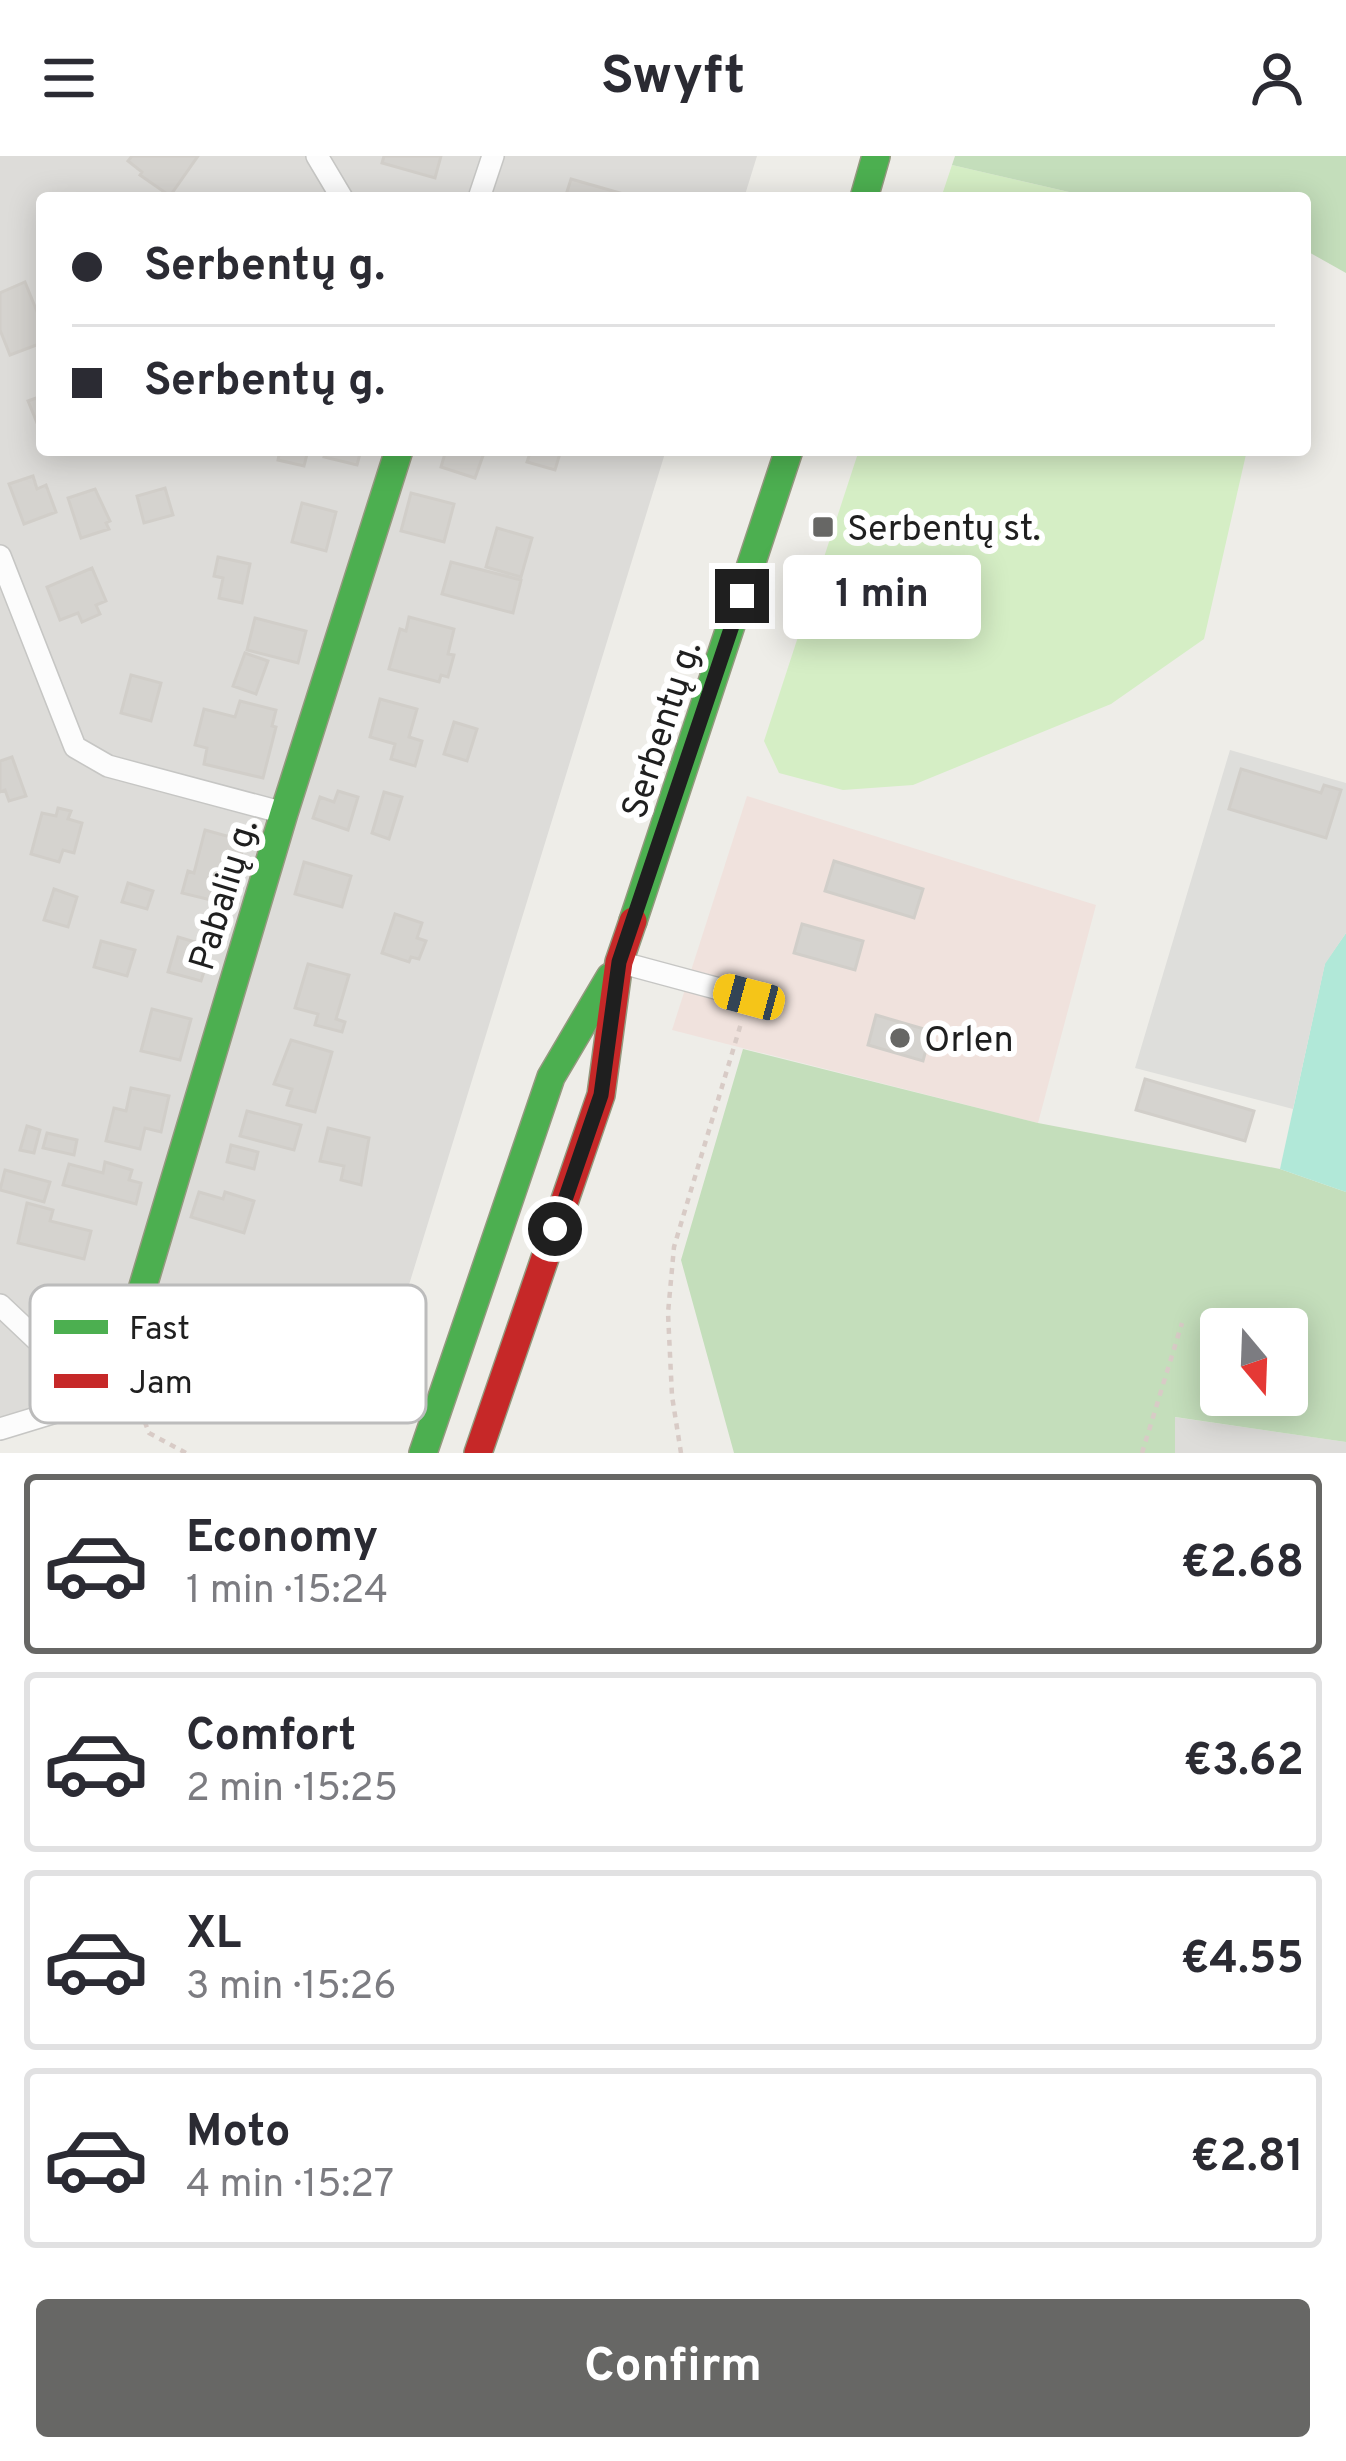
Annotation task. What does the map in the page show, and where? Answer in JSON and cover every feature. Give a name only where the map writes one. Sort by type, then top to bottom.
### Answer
[{"type":"main road","points":[[866,192],[877,156]]},
{"type":"main road","name":"Pabalių g.","points":[[143,1285],[284,813],[397,456]]},
{"type":"main road","name":"Serbentų g.","points":[[478,1453],[601,1095],[619,962],[787,456]]},
{"type":"main road","name":"Serbentų g.","points":[[423,1453],[551,1077],[619,962]]},
{"type":"street","points":[[316,156],[338,192]]},
{"type":"street","points":[[481,192],[493,156]]},
{"type":"street","points":[[0,556],[75,747],[108,766],[284,813]]},
{"type":"street","points":[[619,962],[749,997]]},
{"type":"street","points":[[0,1305],[30,1333]]},
{"type":"street","points":[[0,1429],[30,1420]]},
{"type":"path","points":[[681,1453],[668,1313],[674,1247],[749,997]]},
{"type":"path","points":[[1142,1453],[1182,1323]]},
{"type":"path","points":[[145,1423],[149,1433],[186,1453]]},
{"type":"shaded area","points":[[0,156],[757,156],[746,192],[36,192],[36,456],[664,456],[409,1285],[30,1285],[30,1420],[0,1429]]},
{"type":"shaded area","points":[[1230,750],[1346,783],[1346,933],[1325,964],[1293,1109],[1135,1068]]},
{"type":"shaded area","points":[[747,796],[1096,905],[1038,1123],[672,1030]]},
{"type":"shaded area","points":[[1174,1417],[1346,1442],[1346,1453],[1175,1453]]},
{"type":"green space","points":[[955,156],[1346,156],[1346,273],[1311,253],[1311,192],[1069,192],[952,165]]},
{"type":"green space","points":[[952,165],[1069,192],[943,192]]},
{"type":"green space","points":[[857,456],[1246,456],[1204,639],[1111,704],[913,785],[843,790],[779,773],[764,741]]},
{"type":"green space","points":[[1346,933],[1346,1192],[1280,1169],[1325,963]]},
{"type":"green space","points":[[743,1049],[1038,1123],[1280,1169],[1346,1192],[1346,1442],[1175,1417],[1175,1453],[734,1453],[681,1260]]},
{"type":"building","points":[[132,156],[198,156],[173,192],[164,192],[128,161]]},
{"type":"building","points":[[384,156],[441,156],[435,178],[382,163]]},
{"type":"building","points":[[571,179],[616,192],[567,192]]},
{"type":"building","points":[[25,282],[36,309],[36,345],[10,355],[0,330],[0,293]]},
{"type":"building","points":[[279,456],[306,456],[304,466],[278,460]]},
{"type":"building","points":[[324,456],[359,456],[357,465]]},
{"type":"building","points":[[444,456],[483,456],[475,478],[441,467]]},
{"type":"building","points":[[529,456],[559,456],[555,470],[527,462]]},
{"type":"building","points":[[33,476],[37,489],[46,485],[56,512],[24,524],[9,484]]},
{"type":"building","points":[[165,488],[173,515],[144,523],[137,496]]},
{"type":"building","points":[[95,489],[109,529],[81,538],[68,498]]},
{"type":"building","points":[[411,493],[454,504],[444,542],[401,531]]},
{"type":"building","points":[[302,503],[336,512],[326,551],[292,542]]},
{"type":"building","points":[[497,528],[532,538],[521,577],[486,567]]},
{"type":"building","points":[[218,557],[250,564],[242,603],[219,598],[223,578],[214,576]]},
{"type":"building","points":[[451,562],[521,580],[513,613],[442,594]]},
{"type":"building","points":[[92,568],[106,601],[96,605],[100,614],[82,622],[78,613],[60,620],[47,587]]},
{"type":"building","points":[[409,617],[454,629],[448,677],[441,675],[439,682],[389,669],[400,629],[406,631]]},
{"type":"building","points":[[255,618],[306,631],[298,663],[247,650]]},
{"type":"building","points":[[245,653],[268,661],[256,694],[233,686]]},
{"type":"building","points":[[131,675],[161,683],[151,721],[121,713]]},
{"type":"building","points":[[380,699],[417,709],[409,737],[422,741],[415,766],[391,759],[395,744],[370,737]]},
{"type":"building","points":[[240,701],[276,710],[263,778],[204,764],[207,748],[195,745],[204,709],[235,717]]},
{"type":"building","points":[[454,722],[477,729],[467,761],[444,754]]},
{"type":"building","points":[[12,757],[26,796],[9,801],[5,790],[0,792],[0,761]]},
{"type":"building","points":[[1241,769],[1321,793],[1324,785],[1341,790],[1326,838],[1229,809]]},
{"type":"building","points":[[338,791],[358,797],[348,830],[313,818],[320,797],[334,802]]},
{"type":"building","points":[[384,792],[402,797],[389,839],[372,833]]},
{"type":"building","points":[[58,808],[71,811],[68,819],[82,823],[74,853],[63,850],[59,862],[31,854],[42,813],[56,816]]},
{"type":"building","points":[[205,830],[245,841],[223,903],[182,893],[188,871],[194,873]]},
{"type":"building","name":"Orlen","points":[[834,861],[923,889],[914,918],[825,891]]},
{"type":"building","points":[[304,862],[351,876],[342,907],[295,894]]},
{"type":"building","points":[[128,883],[153,891],[147,909],[122,902]]},
{"type":"building","points":[[54,889],[77,897],[68,927],[44,920]]},
{"type":"building","points":[[395,914],[422,923],[417,938],[426,941],[419,959],[411,957],[409,962],[382,953]]},
{"type":"building","points":[[802,924],[863,941],[855,970],[794,953]]},
{"type":"building","points":[[178,937],[212,947],[201,981],[168,972]]},
{"type":"building","points":[[101,941],[135,950],[127,976],[94,967]]},
{"type":"building","points":[[308,964],[349,975],[336,1019],[345,1022],[342,1032],[315,1025],[318,1014],[295,1008]]},
{"type":"building","points":[[152,1009],[191,1019],[180,1060],[141,1051]]},
{"type":"building","name":"Orlen","points":[[876,1015],[931,1031],[923,1061],[868,1045]]},
{"type":"building","points":[[291,1040],[332,1052],[315,1112],[287,1105],[292,1089],[274,1084]]},
{"type":"building","points":[[1145,1079],[1254,1111],[1245,1141],[1136,1110]]},
{"type":"building","points":[[131,1088],[169,1096],[161,1132],[145,1128],[140,1149],[106,1141],[114,1108],[126,1111]]},
{"type":"building","points":[[247,1111],[301,1125],[294,1150],[240,1136]]},
{"type":"building","points":[[27,1126],[40,1130],[34,1153],[20,1150]]},
{"type":"building","points":[[328,1128],[369,1138],[361,1185],[341,1180],[344,1166],[320,1161]]},
{"type":"building","points":[[47,1133],[77,1140],[74,1155],[43,1148]]},
{"type":"building","points":[[231,1145],[258,1152],[254,1169],[227,1162]]},
{"type":"building","points":[[105,1162],[132,1170],[129,1180],[141,1183],[136,1204],[63,1185],[69,1164],[103,1173]]},
{"type":"building","points":[[5,1170],[50,1182],[44,1202],[0,1190]]},
{"type":"building","points":[[199,1192],[223,1199],[225,1192],[254,1201],[244,1233],[191,1217]]},
{"type":"building","points":[[27,1203],[53,1210],[50,1221],[91,1231],[84,1259],[18,1243]]},
{"type":"traffic: fast","points":[[866,192],[876,156]]},
{"type":"traffic: fast","points":[[143,1285],[284,813],[397,456]]},
{"type":"traffic: fast","points":[[633,921],[787,456]]},
{"type":"traffic: fast","points":[[423,1453],[551,1077],[610,977]]},
{"type":"traffic: jam","points":[[478,1453],[601,1095],[619,962],[633,921]]},
{"type":"place","name":"Serbentų st.","points":[[823,527]]},
{"type":"place","name":"Orlen","points":[[900,1038]]},
{"type":"route","points":[[555,1229],[601,1095],[619,962],[742,596]]}]
